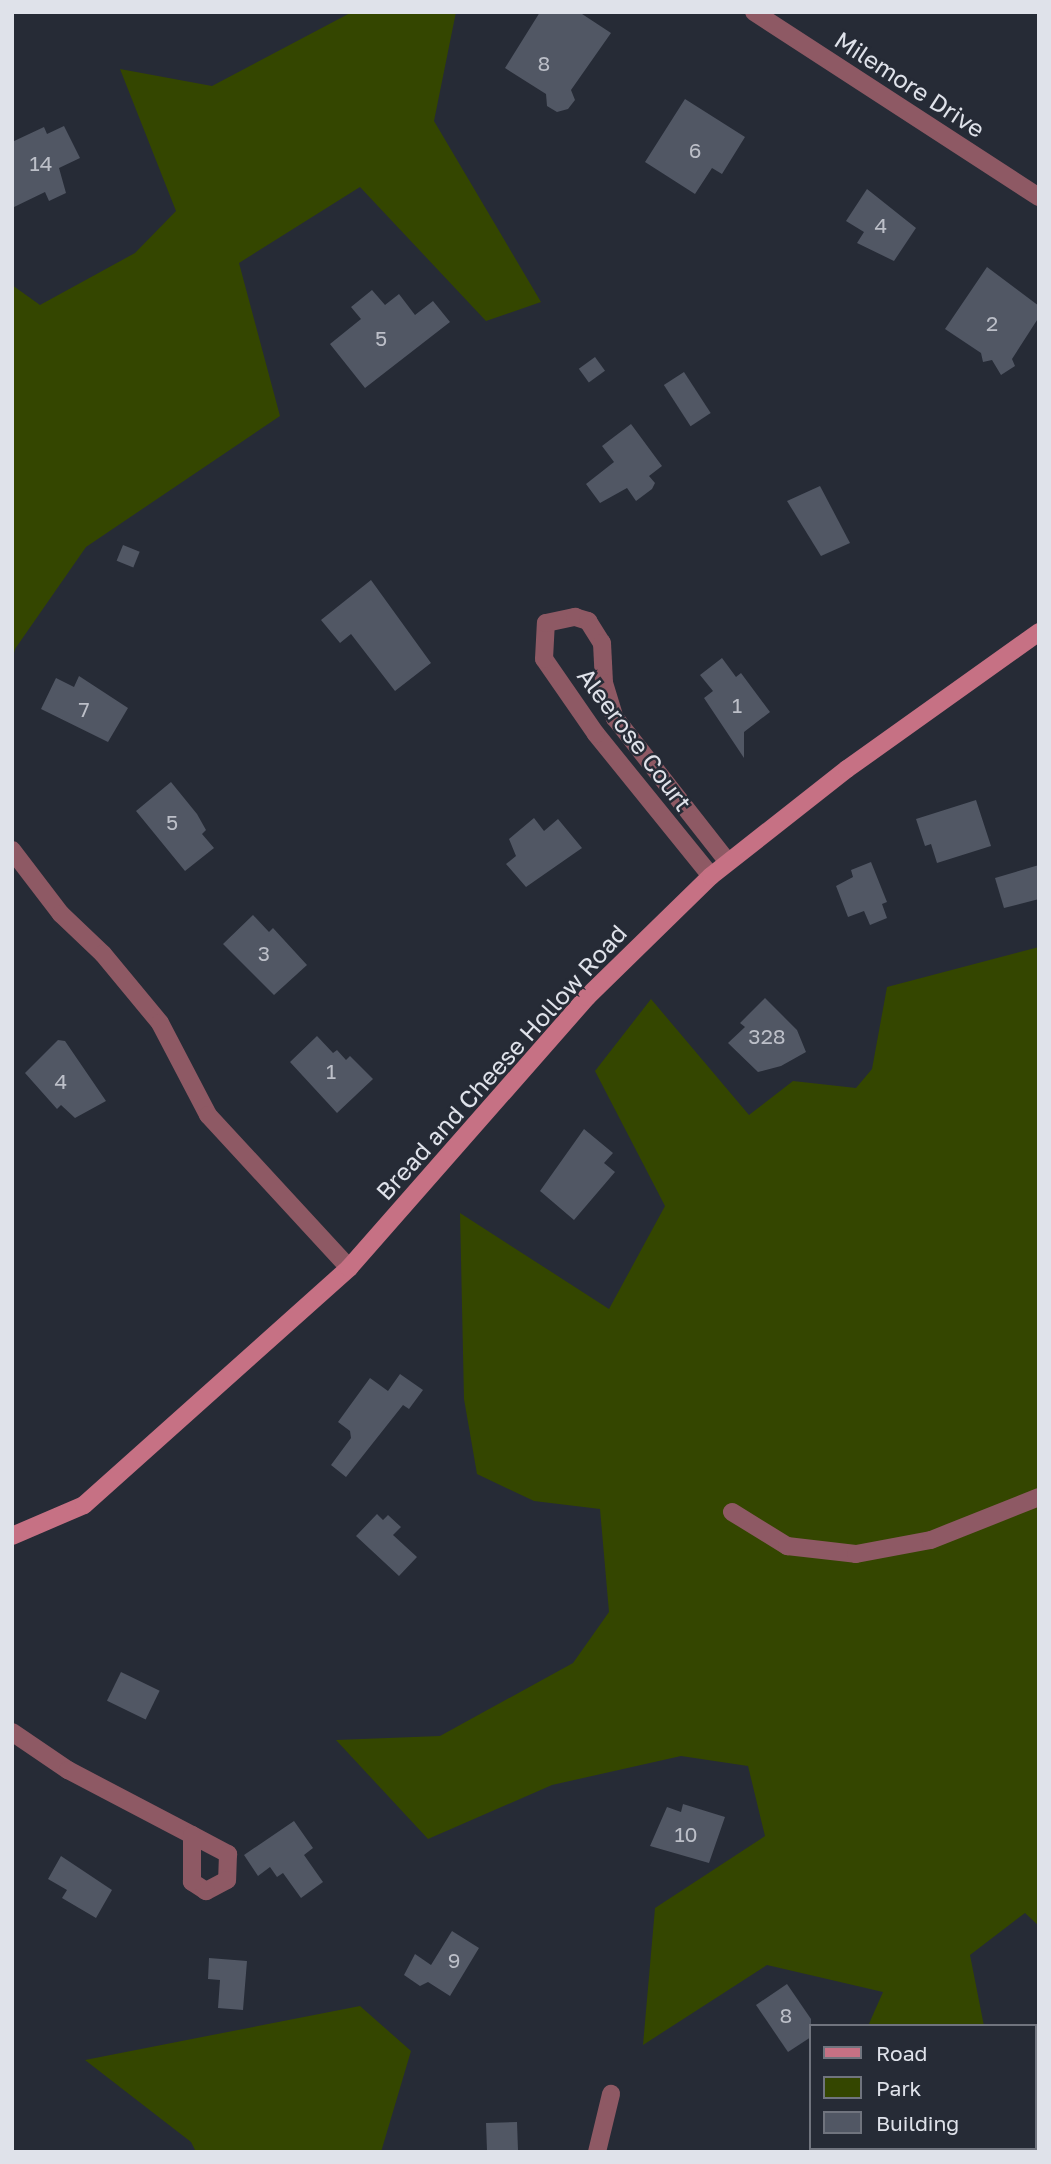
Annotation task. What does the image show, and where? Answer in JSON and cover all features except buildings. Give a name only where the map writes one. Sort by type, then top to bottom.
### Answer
[{"type":"main road","name":"Bread and Cheese Hollow Road","points":[[12,1536],[84,1505],[349,1268],[587,997],[711,876],[847,769],[1039,632]]},
{"type":"street","name":"Milemore Drive","points":[[754,12],[1039,197]]},
{"type":"street","name":"Aleerose Court","points":[[711,876],[596,734],[544,659],[546,623],[575,617],[588,621],[602,643],[604,682],[615,718],[728,862]]},
{"type":"street","points":[[12,850],[61,914],[103,954],[160,1023],[208,1115],[349,1268]]},
{"type":"street","points":[[732,1512],[787,1546],[856,1554],[931,1540],[1039,1497]]},
{"type":"street","points":[[12,1732],[68,1770],[192,1835]]},
{"type":"street","points":[[597,2152],[611,2094]]},
{"type":"green space","points":[[352,12],[456,12],[434,121],[541,302],[486,321],[360,187],[239,263],[280,416],[86,547],[15,649],[12,662],[12,285],[40,305],[135,253],[176,211],[120,69],[212,86]]},
{"type":"green space","points":[[1039,947],[1039,1926],[1025,1913],[970,1955],[984,2024],[869,2024],[883,1992],[767,1965],[643,2045],[655,1908],[765,1836],[748,1766],[681,1756],[552,1785],[428,1839],[336,1740],[440,1736],[573,1663],[609,1612],[600,1509],[534,1501],[477,1474],[464,1399],[460,1213],[609,1309],[665,1206],[595,1071],[651,999],[749,1115],[793,1081],[856,1088],[872,1069],[887,987]]},
{"type":"green space","points":[[360,2006],[411,2051],[381,2152],[196,2152],[191,2142],[85,2060]]},
{"type":"green space","points":[[824,2150],[1010,2150],[1010,2152]]}]
